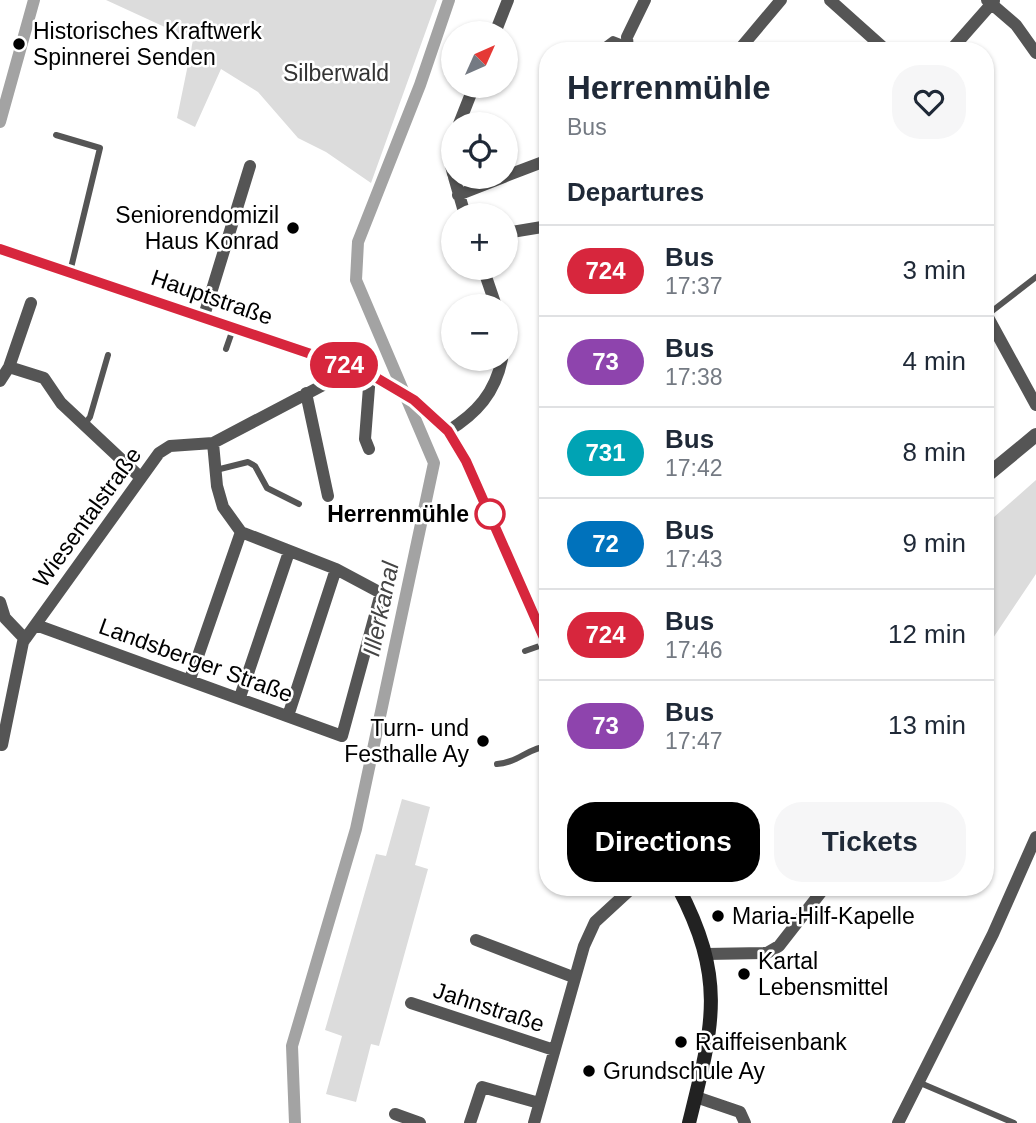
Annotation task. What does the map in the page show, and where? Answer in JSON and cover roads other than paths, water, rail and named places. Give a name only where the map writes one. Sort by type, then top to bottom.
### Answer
[{"type":"main road","name":"Hauptstraße","points":[[0,249],[338,363],[399,389],[448,431],[466,461],[539,627]]},
{"type":"main road","points":[[682,896],[694,919],[712,980],[709,1036],[690,1123]]},
{"type":"street","points":[[500,21],[508,0]]},
{"type":"street","points":[[629,42],[645,0]]},
{"type":"street","points":[[746,42],[781,0]]},
{"type":"street","points":[[830,0],[877,42]]},
{"type":"street","points":[[957,42],[990,2],[1016,25],[1036,53]]},
{"type":"street","points":[[518,171],[539,163]]},
{"type":"street","points":[[203,319],[250,166]]},
{"type":"street","points":[[457,189],[460,203]]},
{"type":"street","points":[[458,195],[473,189]]},
{"type":"street","points":[[518,231],[539,228]]},
{"type":"street","points":[[0,381],[12,361],[31,303]]},
{"type":"street","points":[[994,329],[1036,405]]},
{"type":"street","points":[[12,361],[44,378],[61,403],[141,478]]},
{"type":"street","name":"Wiesentalstraße","points":[[2,745],[25,639],[159,453],[170,446],[213,443],[329,382],[336,374],[338,363]]},
{"type":"street","points":[[448,431],[482,405],[498,371]]},
{"type":"street","points":[[369,449],[365,439],[375,377]]},
{"type":"street","points":[[306,393],[328,496]]},
{"type":"street","points":[[994,470],[1036,435]]},
{"type":"street","points":[[213,443],[223,507],[241,532],[336,569],[288,716]]},
{"type":"street","points":[[190,679],[241,532]]},
{"type":"street","points":[[240,697],[289,552]]},
{"type":"street","name":"Landsberger Straße","points":[[36,625],[342,736],[382,593],[336,569]]},
{"type":"street","points":[[0,602],[5,618],[25,639]]},
{"type":"street","points":[[898,1123],[993,934],[1036,837]]},
{"type":"street","points":[[534,1123],[573,976],[595,922],[622,896]]},
{"type":"street","points":[[706,954],[767,953],[779,946],[818,896]]},
{"type":"street","points":[[476,940],[573,976]]},
{"type":"street","name":"Jahnstraße","points":[[411,1003],[554,1050]]},
{"type":"street","points":[[470,1123],[482,1087],[539,1103]]},
{"type":"street","points":[[696,1097],[740,1111],[746,1123]]},
{"type":"street","points":[[395,1114],[420,1123]]},
{"type":"lane","points":[[56,135],[100,148],[69,274]]},
{"type":"lane","points":[[994,308],[1036,277]]},
{"type":"lane","points":[[226,349],[233,329]]},
{"type":"lane","points":[[84,425],[90,417],[107,355]]},
{"type":"lane","points":[[216,470],[248,462],[255,466],[267,488],[299,504]]},
{"type":"lane","points":[[526,651],[539,647]]},
{"type":"lane","points":[[497,764],[512,763],[539,747]]},
{"type":"lane","points":[[919,1082],[1014,1123]]},
{"type":"waterway","points":[[0,122],[34,0]]},
{"type":"waterway","name":"Illerkanal","points":[[295,1123],[292,1046],[356,829],[434,463],[356,280],[358,242],[420,85],[449,0]]},
{"type":"place","name":"Historisches Kraftwerk Spinnerei Senden","points":[[19,44]]},
{"type":"place","name":"Seniorendomizil Haus Konrad","points":[[293,228]]},
{"type":"place","name":"Herrenmühle","points":[[490,514]]},
{"type":"place","name":"Turn- und Festhalle Ay","points":[[483,741]]},
{"type":"place","name":"Maria-Hilf-Kapelle","points":[[718,916]]},
{"type":"place","name":"Kartal Lebensmittel","points":[[744,974]]},
{"type":"place","name":"Raiffeisenbank","points":[[681,1042]]},
{"type":"place","name":"Grundschule Ay","points":[[589,1071]]},
{"type":"park label","name":"Silberwald","points":[[336,73]]}]
